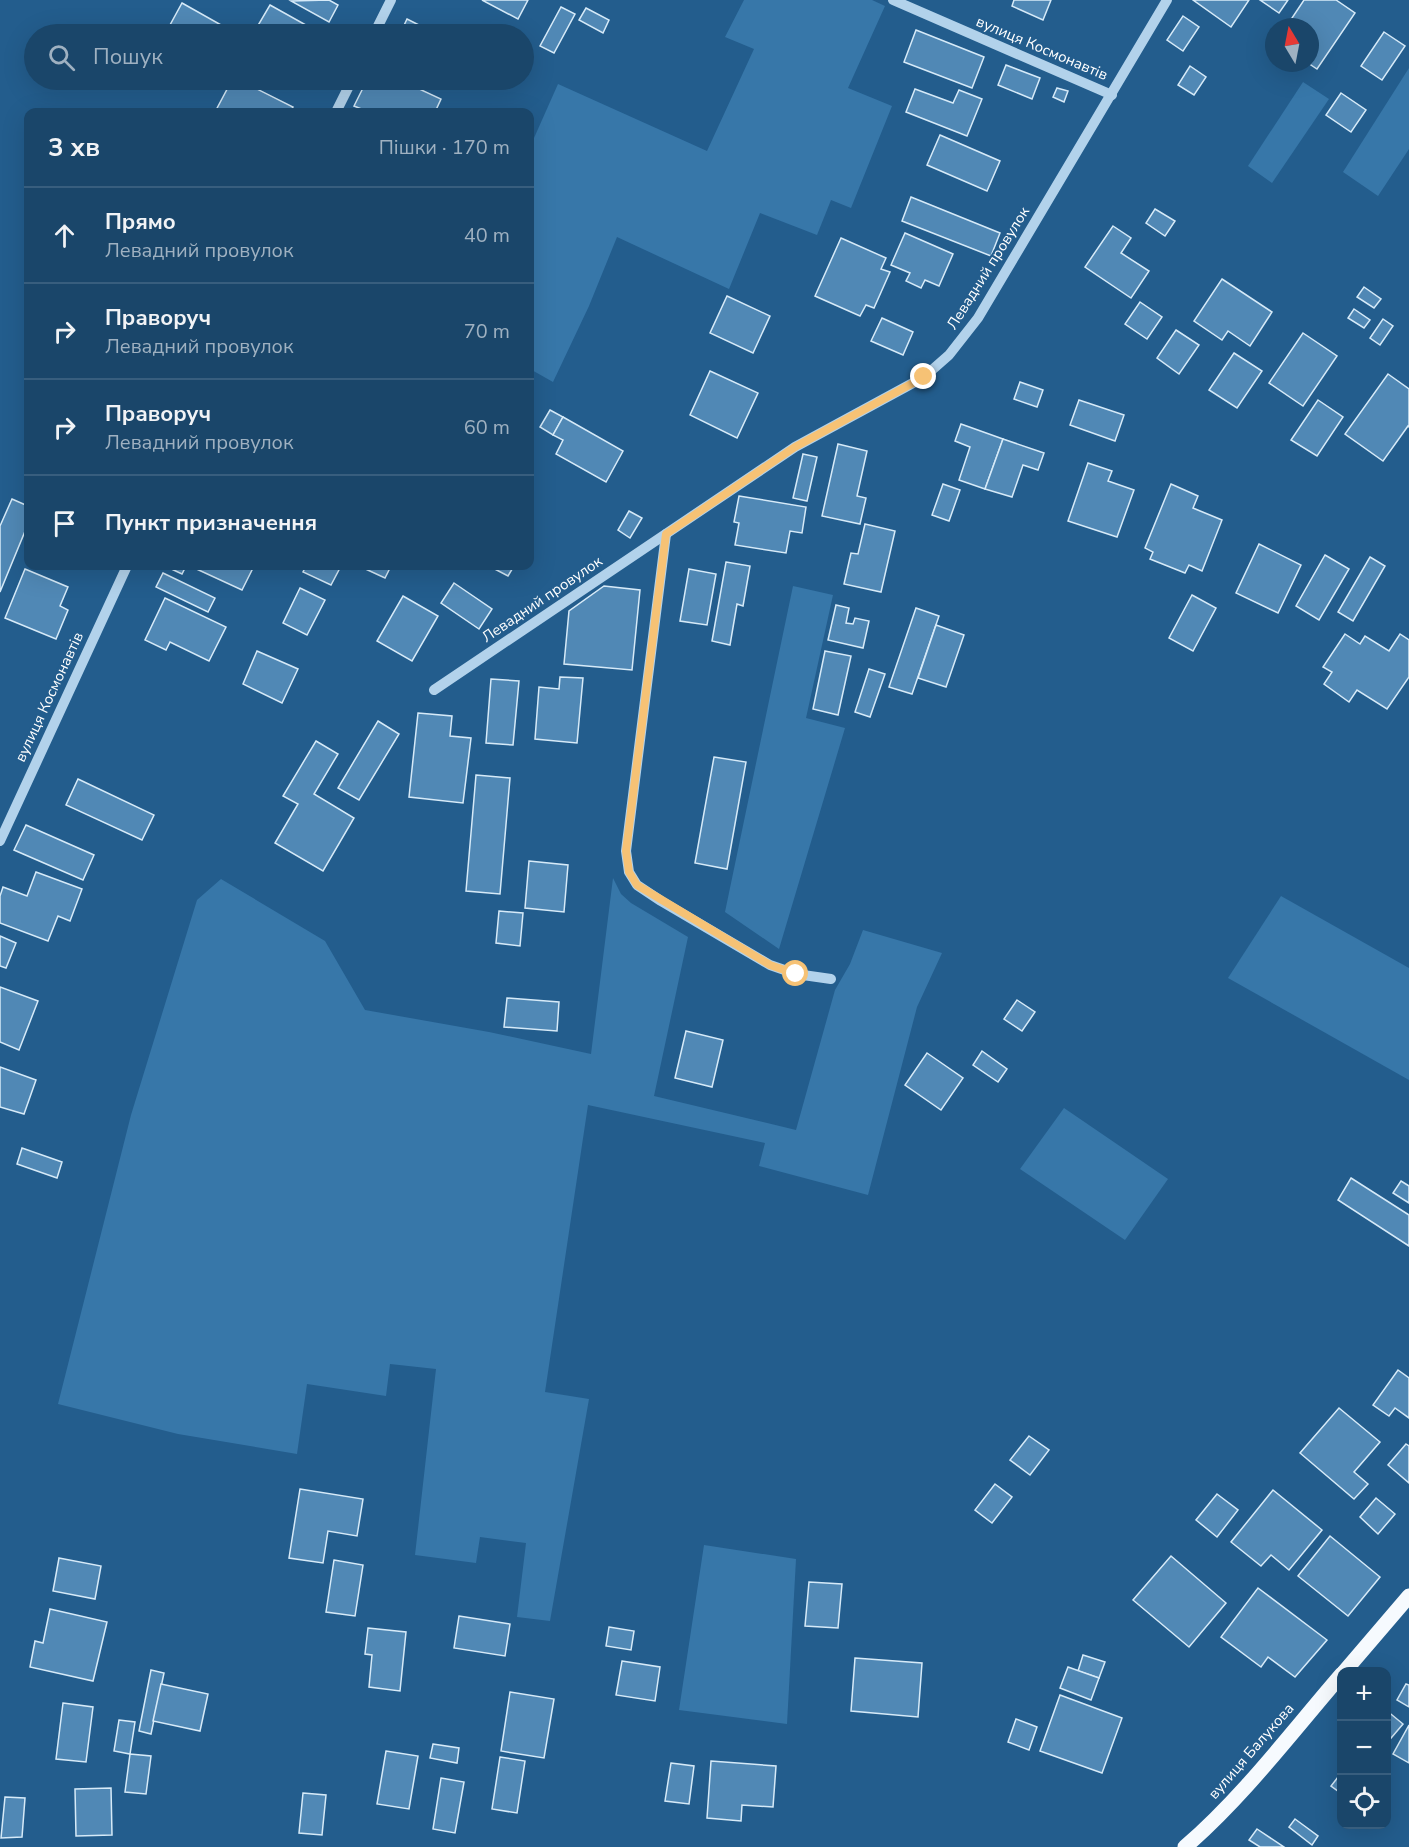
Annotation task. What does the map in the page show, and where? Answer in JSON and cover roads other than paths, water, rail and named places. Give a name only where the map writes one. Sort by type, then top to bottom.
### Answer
[{"type":"main road","name":"вулиця Балукова","points":[[1348,1667],[1409,1596]]},
{"type":"main road","name":"вулиця Балукова","points":[[1185,1847],[1207,1828],[1238,1794],[1337,1680]]},
{"type":"street","points":[[379,24],[392,0]]},
{"type":"street","name":"вулиця Космонавтів","points":[[893,0],[1112,95]]},
{"type":"street","name":"Левадний провулок","points":[[434,690],[795,447],[924,377],[949,355],[978,318],[1167,0]]},
{"type":"street","points":[[338,108],[347,90]]},
{"type":"street","points":[[666,534],[626,851],[629,872],[637,885],[661,901],[770,965],[796,974],[831,979]]},
{"type":"street","name":"вулиця Космонавтів","points":[[0,841],[125,570]]}]
